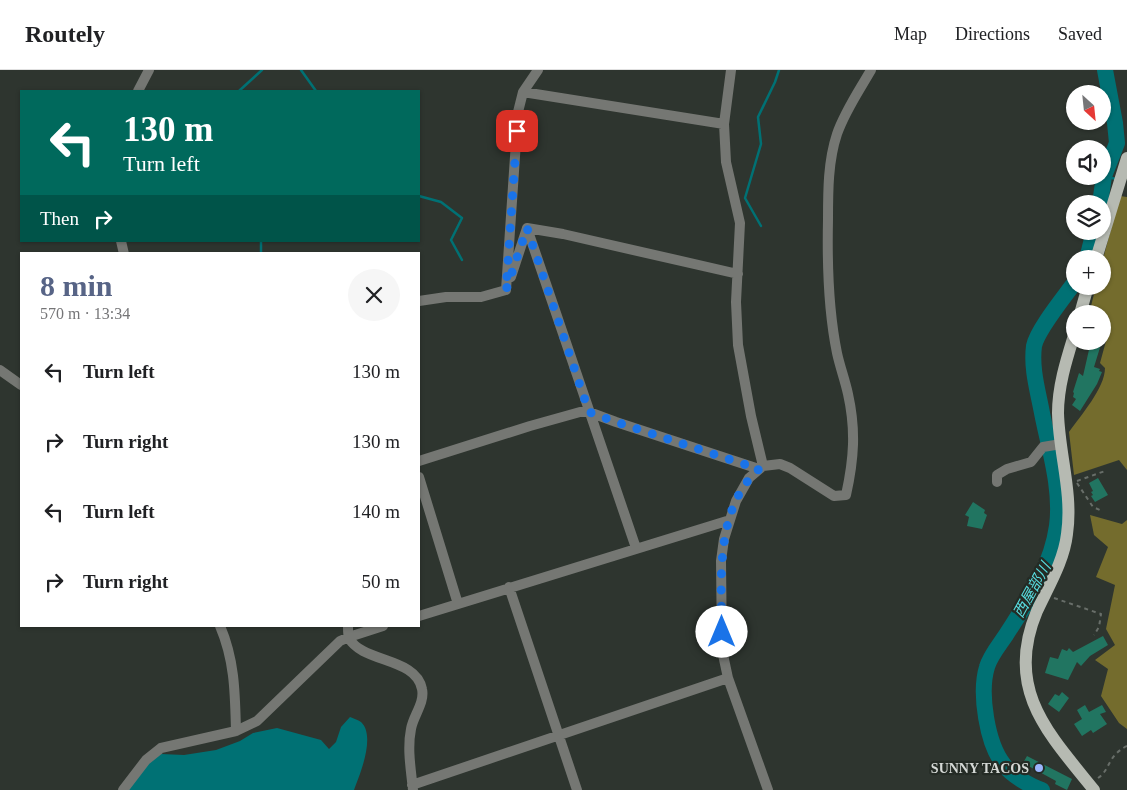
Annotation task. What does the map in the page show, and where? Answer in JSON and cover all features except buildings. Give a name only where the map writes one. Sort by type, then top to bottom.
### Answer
[{"type":"main road","points":[[1099,250],[1121,184],[1127,158]]},
{"type":"main road","points":[[1070,350],[1060,383],[1058,411],[1058,445],[1069,499],[1068,534],[1064,549],[1044,594],[1028,638],[1025,666],[1030,697],[1046,728],[1092,787]]},
{"type":"street","points":[[139,90],[149,70]]},
{"type":"street","points":[[506,290],[518,112],[523,92],[538,70]]},
{"type":"street","points":[[731,70],[724,124],[726,162],[740,223],[736,302],[738,345],[761,468]]},
{"type":"street","points":[[768,790],[728,678],[722,650],[721,561],[724,539],[736,501],[749,478],[761,468],[780,464],[834,496],[846,495],[854,447],[853,422],[848,393],[837,353],[829,302],[827,260],[828,183],[832,152],[837,134],[846,114],[872,70]]},
{"type":"street","points":[[523,92],[724,124]]},
{"type":"street","points":[[506,290],[527,228]]},
{"type":"street","points":[[527,228],[572,236],[738,274]]},
{"type":"street","points":[[527,228],[636,548]]},
{"type":"street","points":[[420,300],[481,297],[506,290]]},
{"type":"street","points":[[0,370],[20,384]]},
{"type":"street","points":[[420,461],[530,426],[580,412],[589,412],[761,468]]},
{"type":"street","points":[[997,482],[997,475],[1007,469],[1031,462],[1042,447],[1058,445]]},
{"type":"street","points":[[420,480],[458,604]]},
{"type":"street","points":[[420,616],[730,520]]},
{"type":"street","points":[[509,588],[577,790]]},
{"type":"street","points":[[220,627],[234,674],[236,731]]},
{"type":"street","points":[[123,790],[146,760],[161,748],[236,731],[257,721],[348,632],[377,627]]},
{"type":"street","points":[[348,632],[356,646],[370,654],[402,666],[417,678],[422,688],[422,696],[411,728],[409,756],[412,788],[728,678]]},
{"type":"path","points":[[1100,510],[1093,507],[1076,481],[1105,471]]},
{"type":"path","points":[[1044,594],[1101,614],[1099,627],[1094,635]]},
{"type":"path","points":[[1092,787],[1103,775],[1111,758],[1120,749],[1127,746]]},
{"type":"shaded area","points":[[1120,196],[1127,197],[1127,470],[1119,460],[1074,475],[1069,432],[1097,393],[1104,376],[1105,368],[1100,363],[1104,350],[1111,350],[1111,305],[1091,305],[1094,295],[1111,295],[1111,250],[1105,250],[1108,240],[1111,240],[1111,229]]},
{"type":"shaded area","points":[[1090,515],[1122,524],[1127,520],[1127,729],[1119,723],[1101,696],[1108,669],[1095,660],[1115,645],[1106,629],[1115,585],[1096,577],[1108,547],[1094,535]]},
{"type":"water","points":[[350,717],[361,722],[367,736],[365,755],[354,790],[127,790],[150,761],[161,754],[184,755],[216,750],[240,741],[253,733],[277,728],[321,740],[329,749],[336,742],[341,727]]},
{"type":"waterway","points":[[240,90],[262,70]]},
{"type":"waterway","points":[[301,70],[315,90]]},
{"type":"waterway","points":[[761,226],[745,198],[761,144],[758,117],[779,70]]},
{"type":"waterway","name":"西屋部川","points":[[1101,195],[1104,176],[1117,143],[1105,70]]},
{"type":"waterway","points":[[1111,178],[1116,179]]},
{"type":"waterway","points":[[420,196],[441,202],[462,218],[451,240],[462,260]]},
{"type":"waterway","name":"西屋部川","points":[[1089,250],[1092,240]]},
{"type":"waterway","points":[[261,242],[261,252]]},
{"type":"waterway","name":"西屋部川","points":[[1042,790],[1016,776],[1007,769],[998,756],[986,718],[984,690],[990,659],[1038,583],[1050,556],[1054,541],[1057,526],[1058,498],[1035,380],[1033,355],[1036,339],[1040,331],[1066,294]]},
{"type":"place","name":"SUNNY TACOS","points":[[1039,768]]},
{"type":"route","points":[[517,131],[506,290],[527,228],[589,412],[759,469],[749,478],[736,501],[724,539],[721,561],[722,632]]}]
